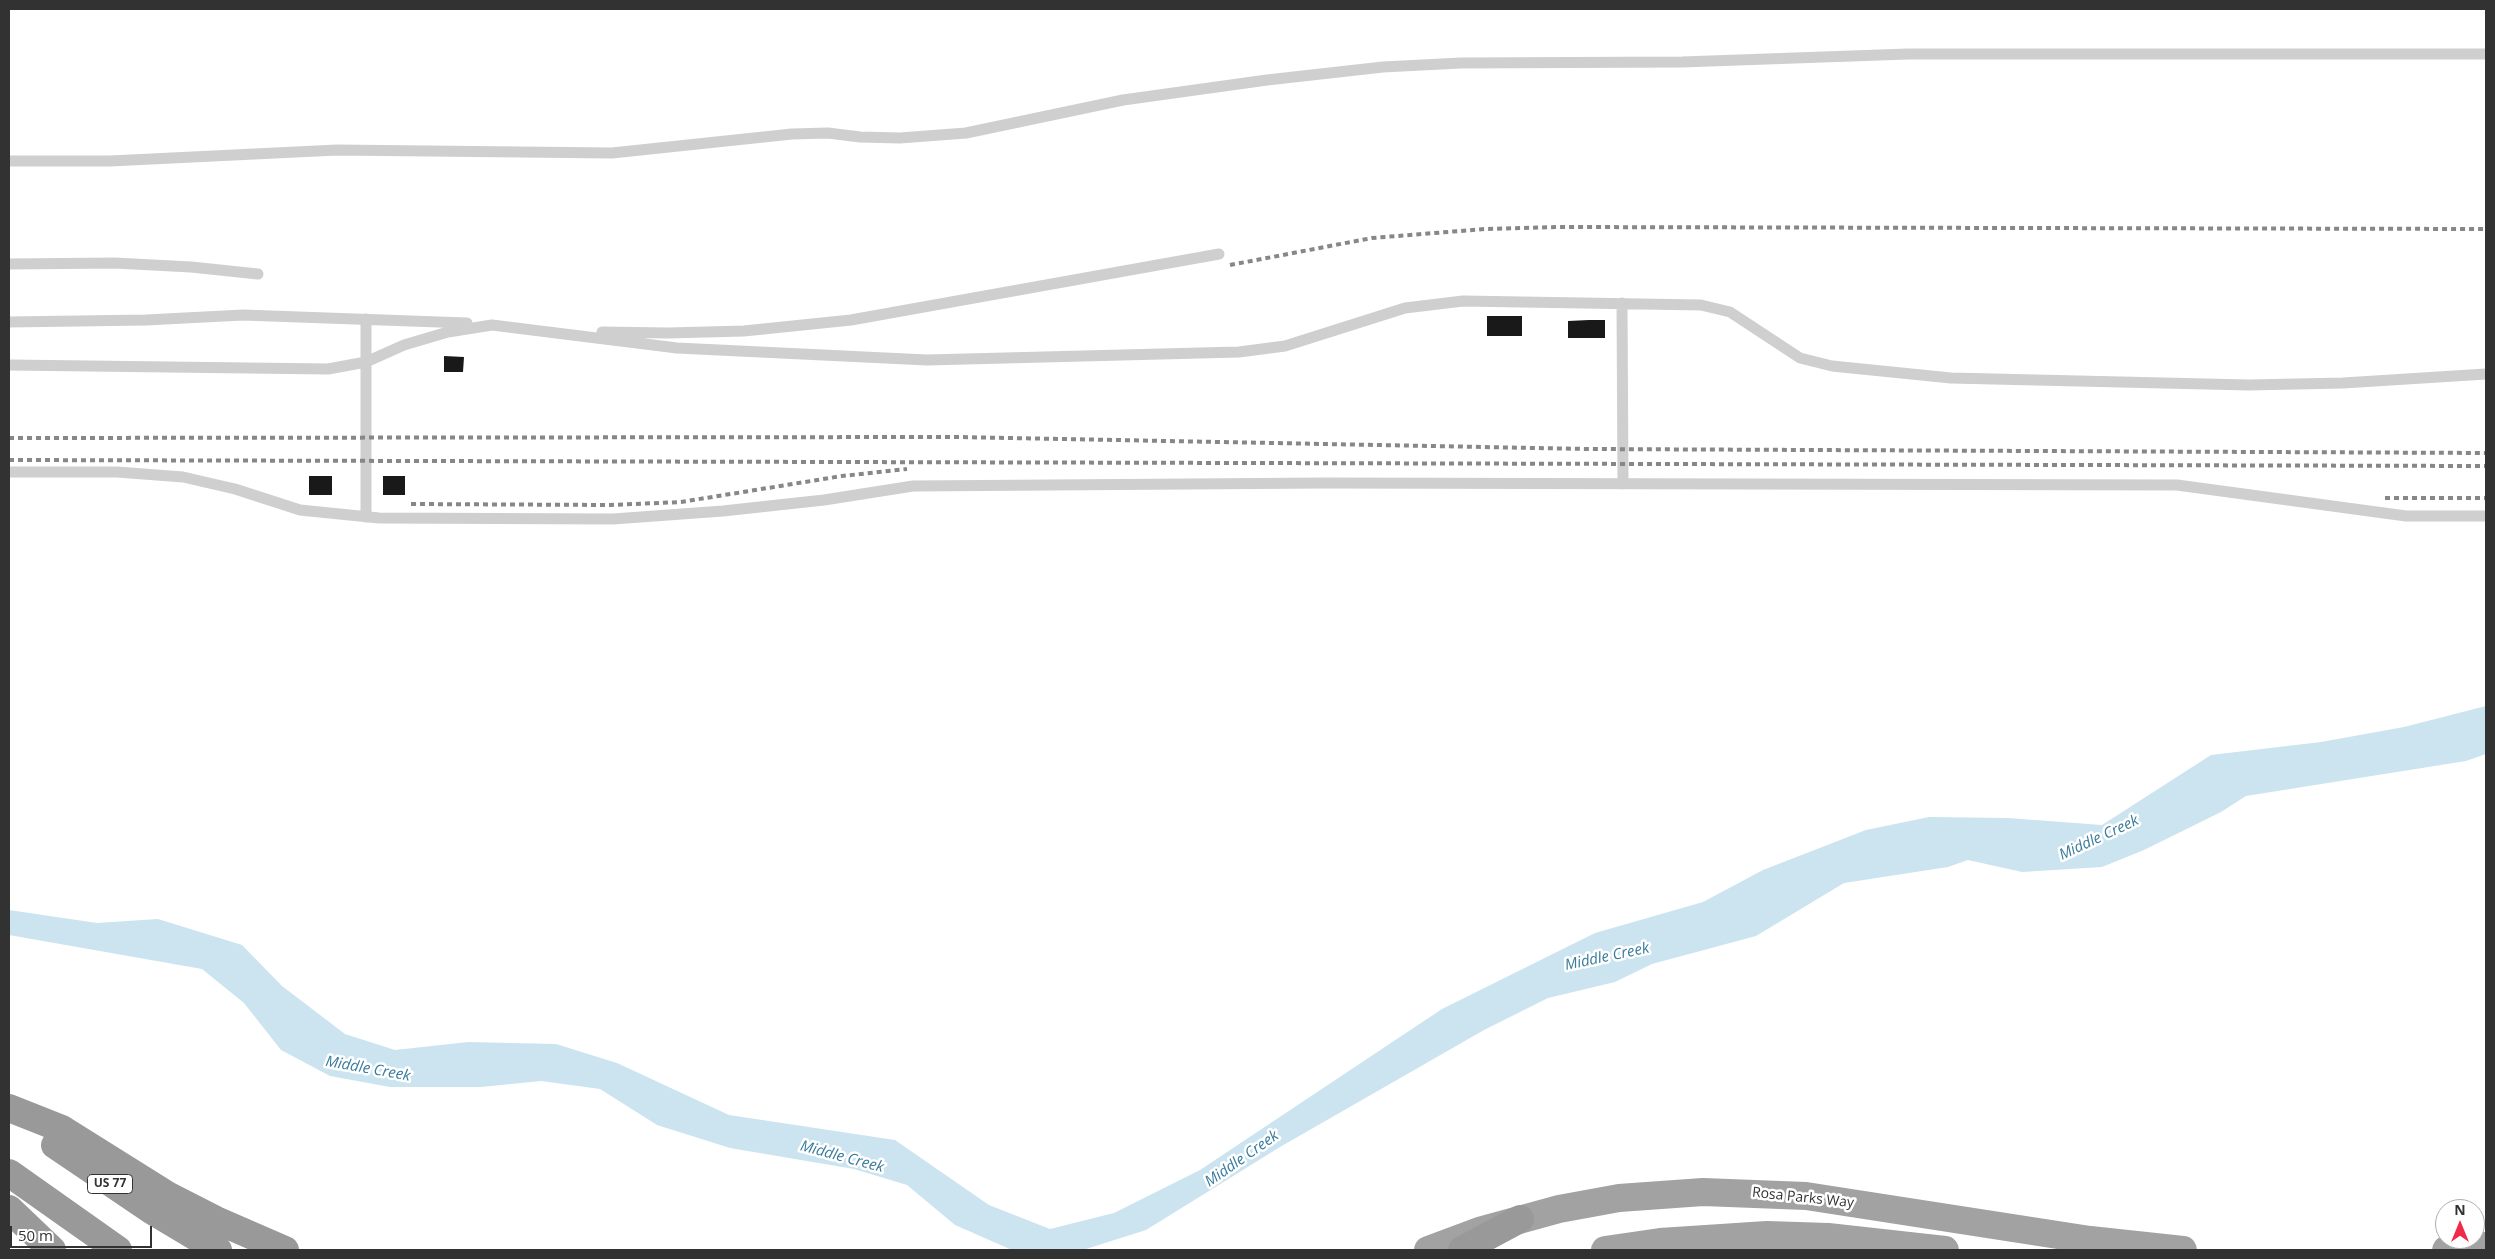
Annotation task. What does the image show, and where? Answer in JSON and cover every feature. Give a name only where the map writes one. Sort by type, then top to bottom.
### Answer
[{"type":"highway","name":"US 77","points":[[9,1108],[93,1173],[180,1229],[218,1250]]},
{"type":"highway","points":[[9,1108],[62,1129],[169,1196],[216,1220],[285,1250]]},
{"type":"highway","points":[[9,1173],[118,1250]]},
{"type":"highway","name":"Rosa Parks Way","points":[[1428,1250],[1520,1219],[1580,1205],[1640,1196],[1703,1192],[1765,1193],[1826,1199],[2090,1240],[2183,1250]]},
{"type":"highway","points":[[9,1209],[52,1250]]},
{"type":"highway","points":[[1462,1250],[1520,1219]]},
{"type":"highway","points":[[1605,1250],[1660,1242],[1767,1235],[1828,1237],[1945,1250]]},
{"type":"highway","points":[[2446,1250],[2486,1246]]},
{"type":"lane","points":[[9,161],[110,161],[337,150],[612,153],[792,134],[828,133],[860,137],[900,138],[966,133],[1123,100],[1267,80],[1383,67],[1462,63],[1682,62],[1918,54],[2486,54]]},
{"type":"lane","points":[[9,322],[146,320],[243,315],[366,318],[668,334],[754,330],[851,320],[1219,254]]},
{"type":"lane","points":[[9,264],[163,265],[258,274]]},
{"type":"lane","points":[[9,365],[328,369],[366,362],[404,346],[448,332],[492,325],[676,348],[927,360],[1239,352],[1285,346],[1376,315],[1433,303],[1463,301],[1701,305],[1730,312],[1800,358],[1832,366],[1951,378],[2249,385],[2343,383],[2486,374]]},
{"type":"lane","points":[[1622,303],[1623,484]]},
{"type":"lane","points":[[366,318],[366,517]]},
{"type":"lane","points":[[9,472],[117,472],[183,477],[234,489],[300,510],[366,517],[613,519],[732,510],[824,500],[913,486],[1315,483],[2177,485],[2406,516],[2486,516]]},
{"type":"water","name":"Middle Creek","points":[[2486,706],[2486,754],[2466,761],[2246,796],[2221,812],[2144,850],[2102,867],[2022,872],[1968,860],[1948,867],[1844,883],[1756,936],[1652,964],[1615,982],[1548,998],[1484,1030],[1280,1147],[1146,1230],[1083,1250],[1012,1250],[955,1225],[907,1185],[854,1169],[730,1148],[657,1125],[600,1089],[541,1081],[481,1087],[390,1087],[330,1076],[281,1050],[244,1003],[202,969],[9,935],[9,910],[97,923],[158,919],[242,945],[282,986],[345,1034],[395,1050],[468,1042],[556,1044],[617,1063],[729,1115],[895,1140],[989,1205],[1050,1229],[1114,1213],[1200,1170],[1442,1009],[1595,933],[1703,902],[1763,870],[1866,830],[1929,817],[2008,818],[2102,825],[2211,755],[2321,742],[2404,727]]},
{"type":"building","points":[[1487,316],[1522,316],[1522,336],[1487,336]]},
{"type":"building","points":[[1605,320],[1605,338],[1568,338],[1568,321]]},
{"type":"building","points":[[444,356],[464,357],[463,372],[444,372]]},
{"type":"building","points":[[309,476],[332,476],[332,495],[309,495]]},
{"type":"building","points":[[383,476],[405,476],[405,495],[383,495]]},
{"type":"railway","points":[[1230,265],[1372,238],[1485,229],[1557,227],[2486,229]]},
{"type":"railway","points":[[9,438],[957,437],[1588,449],[2486,453]]},
{"type":"railway","points":[[9,460],[2486,466]]},
{"type":"railway","points":[[411,504],[610,505],[681,502],[842,476],[907,469]]},
{"type":"railway","points":[[2385,498],[2486,498]]}]
